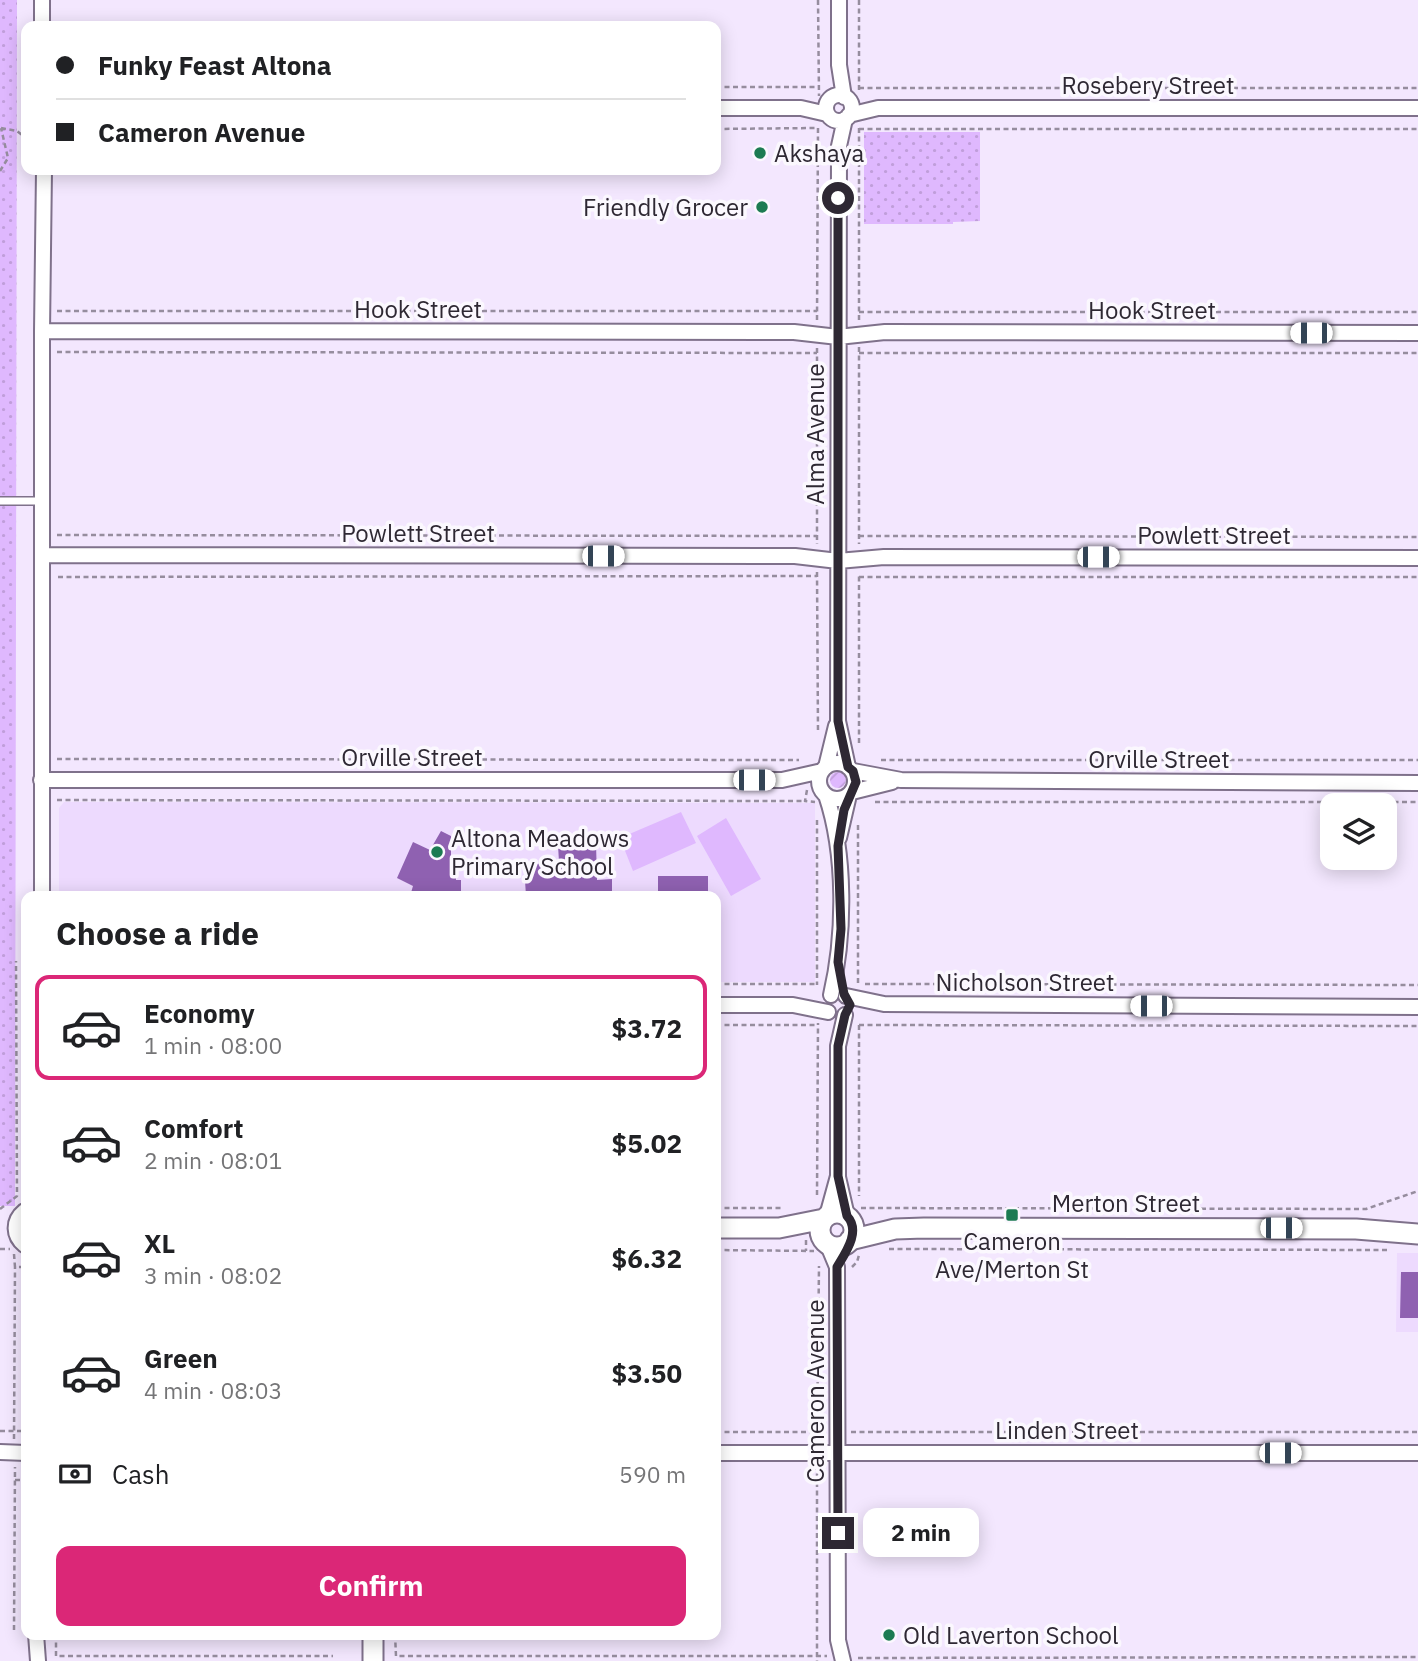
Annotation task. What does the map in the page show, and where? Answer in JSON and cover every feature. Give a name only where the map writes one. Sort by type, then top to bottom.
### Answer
[{"type":"street","points":[[42,0],[42,21]]},
{"type":"street","name":"Alma Avenue","points":[[839,0],[838,721],[851,769]]},
{"type":"street","name":"Rosebery Street","points":[[721,108],[1418,108]]},
{"type":"street","points":[[42,891],[44,175]]},
{"type":"street","name":"Hook Street","points":[[42,331],[1418,333]]},
{"type":"street","name":"Powlett Street","points":[[42,555],[1418,558]]},
{"type":"street","name":"Alma Avenue","points":[[838,721],[818,781],[838,846]]},
{"type":"street","points":[[837,763],[851,769],[856,782],[851,794],[835,799],[818,781],[837,763]]},
{"type":"street","name":"Orville Street","points":[[851,769],[901,780],[1418,783]]},
{"type":"street","name":"Orville Street","points":[[41,780],[818,781]]},
{"type":"street","name":"Orville Street","points":[[851,794],[868,787],[901,780]]},
{"type":"street","name":"Alma Avenue","points":[[851,794],[844,810],[838,846],[841,929],[838,962],[838,1176],[852,1234]]},
{"type":"street","name":"Nicholson Street","points":[[721,1005],[1418,1007]]},
{"type":"street","name":"Alma Avenue","points":[[825,1218],[838,1176]]},
{"type":"street","points":[[721,1228],[779,1228],[837,1213],[852,1234],[838,1246],[817,1247],[779,1228]]},
{"type":"street","points":[[0,1222],[21,1214]]},
{"type":"street","points":[[817,1247],[825,1218]]},
{"type":"street","name":"Merton Street","points":[[1356,1229],[1418,1220]]},
{"type":"street","name":"Merton Street","points":[[852,1234],[895,1229],[1356,1229],[1418,1234]]},
{"type":"street","name":"Cameron Avenue","points":[[830,1659],[838,1640],[837,1267],[852,1234]]},
{"type":"street","points":[[0,1235],[21,1241]]},
{"type":"street","name":"Cameron Avenue","points":[[817,1247],[837,1267]]},
{"type":"street","points":[[0,1452],[21,1453]]},
{"type":"street","name":"Linden Street","points":[[721,1453],[1418,1453]]},
{"type":"street","points":[[36,1640],[38,1661]]},
{"type":"street","points":[[363,1640],[363,1661]]},
{"type":"street","points":[[373,1640],[373,1661]]},
{"type":"lane","points":[[0,501],[42,501]]},
{"type":"path","points":[[818,0],[818,88]]},
{"type":"path","points":[[859,0],[859,88]]},
{"type":"path","points":[[721,87],[818,88],[859,130],[859,747]]},
{"type":"path","points":[[721,129],[818,128],[859,88],[1418,88]]},
{"type":"path","points":[[0,171],[8,158],[0,128],[21,134]]},
{"type":"path","points":[[818,128],[818,733]]},
{"type":"path","points":[[859,130],[1418,130]]},
{"type":"path","points":[[57,311],[817,311]]},
{"type":"path","points":[[859,312],[1418,312]]},
{"type":"path","points":[[57,352],[817,353]]},
{"type":"path","points":[[859,353],[1418,353]]},
{"type":"path","points":[[57,535],[817,536]]},
{"type":"path","points":[[859,536],[1418,537]]},
{"type":"path","points":[[57,577],[817,576]]},
{"type":"path","points":[[859,577],[1418,577]]},
{"type":"path","points":[[57,759],[809,760],[818,781],[805,801]]},
{"type":"path","points":[[881,760],[1418,760]]},
{"type":"path","points":[[868,787],[867,802],[1418,802]]},
{"type":"path","points":[[57,800],[817,802],[817,984]]},
{"type":"path","points":[[817,1195],[818,1025],[858,984],[858,824]]},
{"type":"path","points":[[0,1209],[17,1196],[16,961]]},
{"type":"path","points":[[721,984],[817,984],[859,1025],[1418,1026]]},
{"type":"path","points":[[858,984],[1418,985]]},
{"type":"path","points":[[721,1025],[818,1025]]},
{"type":"path","points":[[859,1025],[859,1208],[1366,1209],[1418,1191]]},
{"type":"path","points":[[721,1208],[793,1208]]},
{"type":"path","points":[[819,1267],[854,1266],[852,1234]]},
{"type":"path","points":[[721,1250],[817,1247],[817,1453],[830,1659]]},
{"type":"path","points":[[0,1249],[14,1249],[15,1268],[21,1267]]},
{"type":"path","points":[[882,1249],[1393,1250]]},
{"type":"path","points":[[0,1431],[21,1431]]},
{"type":"path","points":[[721,1432],[1418,1432]]},
{"type":"path","points":[[15,1480],[21,1480]]},
{"type":"path","points":[[56,1640],[56,1656],[332,1656]]},
{"type":"path","points":[[395,1640],[396,1656],[830,1659],[1418,1657]]},
{"type":"shaded area","points":[[0,0],[17,0],[15,1206],[0,1206]]},
{"type":"shaded area","points":[[864,132],[980,132],[980,221],[953,224],[864,224]]},
{"type":"shaded area","points":[[838,772],[844,774],[844,786],[838,788],[832,786],[830,780],[832,774]]},
{"type":"shaded area","name":"Altona Meadows Primary School","points":[[64,802],[815,803],[815,982],[721,982],[721,891],[59,891],[59,808]]},
{"type":"shaded area","points":[[681,812],[696,843],[633,871],[620,838]]},
{"type":"shaded area","points":[[726,818],[761,879],[731,896],[697,836]]},
{"type":"shaded area","points":[[1397,1253],[1418,1253],[1418,1332],[1396,1332]]},
{"type":"building","points":[[441,831],[451,836],[451,859],[456,858],[456,880],[461,880],[461,891],[412,891],[413,886],[397,878],[413,842],[430,850]]},
{"type":"building","points":[[596,843],[597,880],[612,879],[612,891],[526,891],[524,865],[559,862],[558,845]]},
{"type":"building","points":[[658,876],[708,876],[708,891],[658,891]]},
{"type":"building","points":[[1401,1272],[1418,1272],[1418,1318],[1400,1318]]},
{"type":"place","name":"Akshaya","points":[[760,153]]},
{"type":"place","name":"Friendly Grocer","points":[[762,207]]},
{"type":"place","name":"Altona Meadows Primary School","points":[[437,852]]},
{"type":"place","name":"Cameron Ave/Merton St","points":[[1012,1215]]},
{"type":"place","name":"Old Laverton School","points":[[889,1635]]},
{"type":"route","points":[[838,198],[838,721],[848,767],[853,771],[856,782],[844,810],[838,846],[841,929],[838,962],[844,994],[850,1005],[842,1024],[838,1046],[838,1176],[847,1216],[854,1231],[837,1267],[838,1533]]}]
